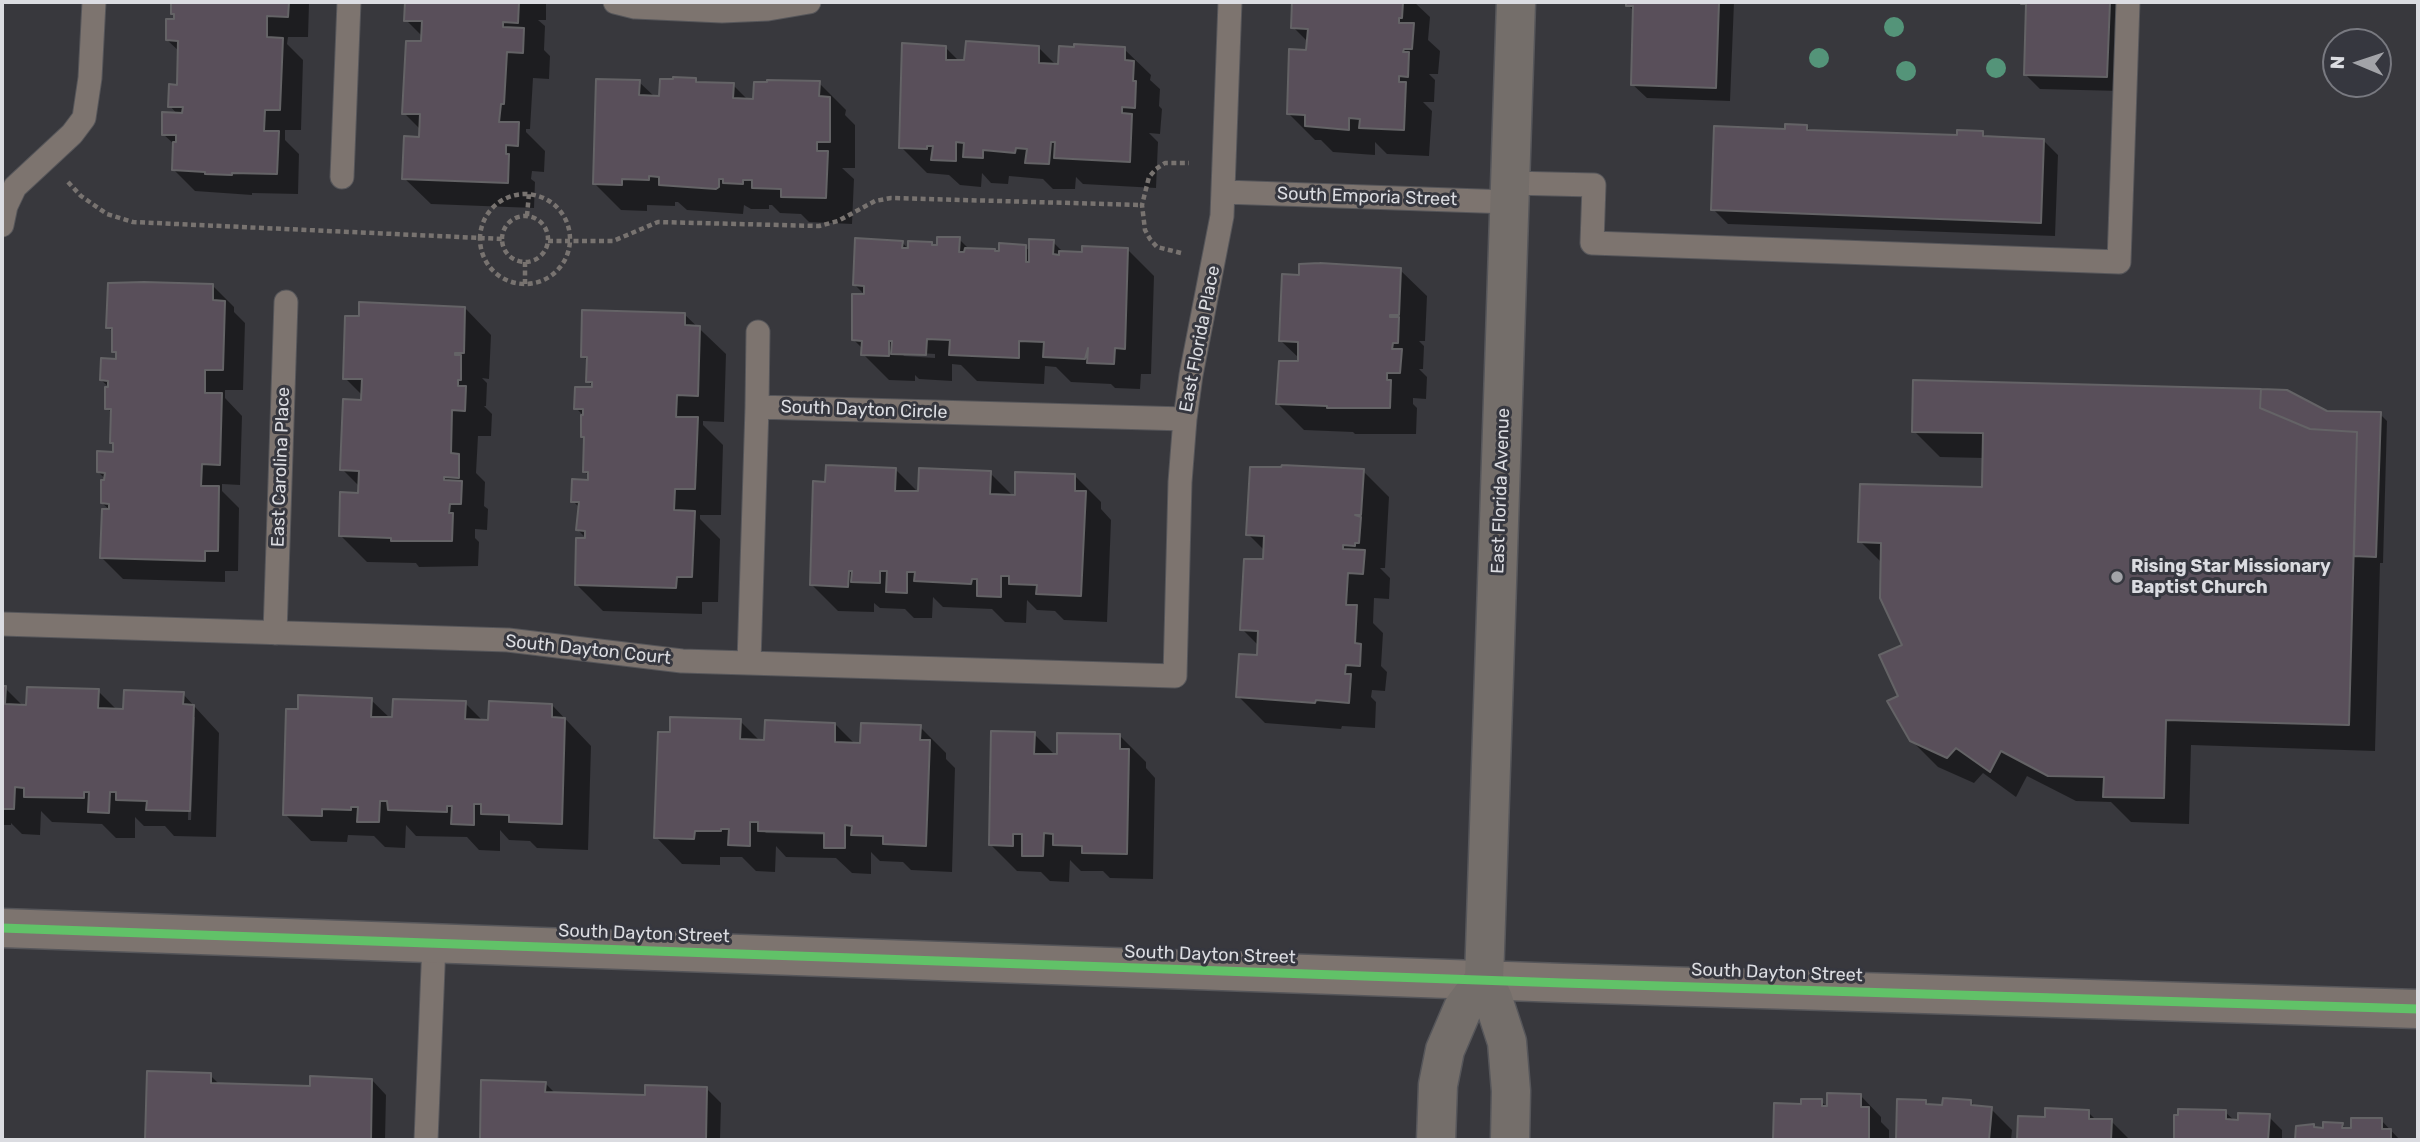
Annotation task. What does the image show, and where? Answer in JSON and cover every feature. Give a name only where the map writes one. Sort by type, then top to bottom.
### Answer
[{"type":"main road","name":"East Florida Avenue","points":[[1510,1140],[1511,1091],[1507,1042],[1484,980],[1516,2]]},
{"type":"main road","points":[[1436,1140],[1438,1085],[1445,1050],[1463,1008],[1484,980]]},
{"type":"street","name":"South Dayton Street","points":[[2,928],[1484,980],[2418,1009]]},
{"type":"lane","points":[[2,225],[9,184],[48,157],[84,118],[90,78],[94,2]]},
{"type":"lane","points":[[342,177],[349,2]]},
{"type":"lane","points":[[615,2],[635,8],[722,11],[802,3]]},
{"type":"lane","name":"East Florida Place","points":[[1175,676],[1180,482],[1185,419],[1217,246],[1224,192],[1230,2]]},
{"type":"lane","name":"South Emporia Street","points":[[1224,192],[1510,192],[1594,185],[1592,243],[2119,262],[2129,2]]},
{"type":"lane","name":"East Carolina Place","points":[[275,633],[286,302]]},
{"type":"lane","points":[[757,407],[758,332]]},
{"type":"lane","name":"South Dayton Circle","points":[[749,662],[757,407],[1185,419]]},
{"type":"lane","name":"South Dayton Court","points":[[2,624],[508,640],[660,659],[1175,676]]},
{"type":"lane","points":[[426,1140],[433,943]]},
{"type":"path","points":[[48,157],[81,197],[107,214],[133,222],[503,239]]},
{"type":"path","points":[[1217,246],[1184,253],[1174,253],[1157,247],[1145,230],[1142,205],[1149,177],[1165,163],[1225,160]]},
{"type":"path","points":[[518,193],[529,193],[546,198],[561,211],[568,221],[571,242],[567,256],[555,274],[536,283],[525,284],[506,280],[490,268],[481,251],[480,237],[484,219],[498,202],[518,193]]},
{"type":"path","points":[[527,216],[529,193]]},
{"type":"path","points":[[548,241],[613,241],[658,222],[819,226],[838,221],[875,201],[891,198],[1142,205]]},
{"type":"path","points":[[527,216],[540,221],[547,230],[548,241],[540,256],[526,261],[515,259],[508,253],[503,239],[504,229],[511,220],[527,216]]},
{"type":"path","points":[[525,284],[526,261]]},
{"type":"building","points":[[171,2],[289,2],[288,17],[267,16],[267,37],[283,38],[280,110],[265,110],[264,131],[279,131],[277,174],[205,174],[172,170],[173,142],[176,142],[176,135],[162,135],[162,112],[182,113],[183,107],[168,107],[169,84],[177,85],[178,41],[166,40],[166,19],[174,19]]},
{"type":"building","points":[[405,2],[519,2],[518,23],[503,22],[503,27],[524,28],[523,53],[507,52],[504,104],[501,104],[499,122],[519,122],[518,146],[506,145],[506,154],[509,154],[508,183],[402,179],[404,136],[419,137],[420,114],[402,114],[406,41],[421,41],[422,21],[404,21]]},
{"type":"building","points":[[1292,2],[1403,2],[1399,23],[1414,23],[1412,49],[1404,49],[1403,52],[1409,52],[1408,77],[1399,76],[1399,82],[1406,82],[1404,130],[1359,128],[1360,119],[1349,118],[1349,130],[1305,126],[1305,115],[1287,114],[1289,49],[1306,50],[1308,29],[1291,28]]},
{"type":"building","points":[[1626,2],[1719,2],[1716,88],[1631,85],[1633,6],[1626,6]]},
{"type":"building","points":[[2021,2],[2110,2],[2107,77],[2024,75],[2026,4]]},
{"type":"building","points":[[966,41],[1039,46],[1039,63],[1058,64],[1059,46],[1074,47],[1074,44],[1125,47],[1125,60],[1134,61],[1133,81],[1136,81],[1135,108],[1122,107],[1122,113],[1132,114],[1130,162],[1054,158],[1055,142],[1051,142],[1049,164],[1025,163],[1027,149],[1016,148],[1015,153],[983,150],[983,158],[963,157],[964,143],[956,142],[956,161],[931,160],[933,146],[927,146],[927,149],[899,148],[902,43],[946,46],[946,60],[964,60]]},
{"type":"building","points":[[696,78],[696,82],[734,83],[733,98],[753,99],[754,82],[820,81],[819,96],[830,97],[830,142],[817,142],[817,151],[828,151],[826,198],[781,197],[781,189],[752,188],[752,180],[743,180],[743,184],[723,183],[723,179],[719,179],[719,187],[716,189],[659,185],[659,177],[649,176],[649,180],[622,179],[622,185],[593,184],[596,79],[640,80],[639,95],[659,96],[660,79]]},
{"type":"building","points":[[1785,124],[1807,125],[1807,130],[1957,135],[1957,130],[1983,131],[1983,136],[2044,139],[2041,223],[1711,210],[1714,126],[1785,129]]},
{"type":"building","points":[[937,237],[960,237],[959,252],[964,252],[965,248],[999,251],[999,243],[1026,245],[1026,262],[1029,262],[1029,239],[1054,240],[1053,254],[1059,255],[1059,251],[1082,252],[1082,246],[1128,248],[1125,349],[1115,348],[1114,364],[1087,363],[1088,348],[1085,359],[1043,357],[1044,342],[1019,341],[1019,358],[949,355],[950,340],[927,339],[926,355],[891,354],[892,341],[889,341],[889,356],[861,355],[862,341],[852,340],[852,294],[864,294],[864,286],[853,285],[855,238],[903,241],[902,248],[908,248],[908,241],[932,242],[932,245],[937,245]]},
{"type":"building","points":[[1299,264],[1401,268],[1399,315],[1390,317],[1399,317],[1398,343],[1393,343],[1392,349],[1402,349],[1400,373],[1387,373],[1387,380],[1391,380],[1390,408],[1327,408],[1276,404],[1279,361],[1298,361],[1298,342],[1279,341],[1282,274],[1299,275]]},
{"type":"building","points":[[108,283],[213,284],[213,300],[225,301],[223,370],[205,370],[205,393],[222,393],[220,465],[202,464],[201,486],[219,486],[218,551],[205,551],[205,561],[100,558],[102,509],[109,509],[109,504],[101,503],[101,480],[104,480],[105,473],[97,472],[97,451],[113,452],[113,443],[110,443],[111,409],[105,409],[105,387],[108,387],[108,381],[100,380],[101,358],[116,359],[116,352],[112,352],[112,328],[106,328]]},
{"type":"building","points":[[359,302],[465,307],[464,353],[455,355],[461,355],[461,380],[458,380],[458,386],[466,386],[465,411],[452,410],[451,453],[459,454],[459,478],[444,477],[444,480],[462,481],[461,504],[450,504],[449,513],[453,513],[452,541],[391,541],[391,538],[339,536],[340,492],[358,493],[359,471],[340,470],[343,399],[361,400],[362,379],[343,379],[345,316],[359,316]]},
{"type":"building","points":[[582,310],[685,313],[685,325],[700,326],[698,396],[677,395],[676,417],[698,417],[695,489],[675,489],[674,510],[695,511],[692,577],[677,577],[676,588],[575,585],[576,538],[585,538],[585,531],[576,530],[579,502],[571,502],[572,479],[588,480],[588,472],[583,472],[583,409],[574,409],[575,387],[592,387],[592,382],[586,382],[587,357],[581,357]]},
{"type":"building","name":"Rising Star Missionary Baptist Church","points":[[1913,380],[2261,389],[2260,408],[2310,429],[2357,432],[2349,725],[2166,720],[2164,798],[2103,797],[2104,777],[2048,776],[2001,751],[1990,772],[1956,748],[1947,758],[1910,741],[1887,701],[1898,696],[1879,655],[1902,645],[1880,598],[1881,543],[1858,542],[1860,484],[1982,487],[1983,433],[1912,432]]},
{"type":"building","points":[[2261,389],[2287,390],[2327,411],[2381,412],[2376,557],[2354,556],[2357,432],[2310,429],[2260,408]]},
{"type":"building","points":[[826,465],[896,468],[895,491],[918,491],[919,468],[991,471],[990,494],[1015,495],[1015,472],[1075,474],[1075,491],[1086,491],[1081,596],[1036,594],[1037,585],[1009,584],[1009,576],[1001,576],[1001,597],[977,596],[977,579],[972,579],[971,584],[914,581],[915,572],[907,572],[907,593],[886,592],[887,571],[880,571],[880,583],[851,582],[852,571],[849,571],[848,587],[810,585],[813,481],[825,482]]},
{"type":"building","points":[[1282,465],[1364,469],[1361,515],[1355,515],[1361,517],[1359,543],[1355,543],[1355,546],[1343,545],[1343,549],[1365,550],[1363,574],[1348,573],[1346,605],[1357,605],[1355,643],[1361,644],[1360,666],[1346,665],[1345,674],[1351,674],[1349,703],[1236,697],[1239,654],[1257,655],[1258,631],[1240,630],[1244,559],[1263,559],[1264,536],[1246,535],[1250,467]]},
{"type":"building","points":[[2,686],[6,686],[5,704],[26,705],[27,687],[99,689],[98,708],[123,709],[124,690],[184,692],[183,704],[194,705],[190,811],[146,810],[147,801],[116,800],[116,792],[110,792],[109,813],[88,812],[89,792],[84,792],[84,798],[24,797],[24,788],[15,787],[14,809],[2,809]]},
{"type":"building","points":[[298,695],[372,698],[371,717],[392,717],[393,699],[466,701],[465,719],[488,720],[489,701],[552,704],[552,717],[565,718],[562,824],[509,822],[509,815],[481,814],[481,804],[474,804],[474,825],[451,824],[452,806],[447,806],[447,812],[388,810],[387,801],[380,801],[379,822],[357,822],[358,807],[351,807],[351,810],[322,809],[322,816],[283,815],[286,709],[298,709]]},
{"type":"building","points":[[670,717],[741,719],[740,739],[764,740],[765,720],[835,723],[835,742],[860,743],[861,723],[921,725],[920,740],[930,740],[926,846],[883,844],[883,836],[851,835],[852,826],[845,825],[845,848],[824,848],[824,833],[758,831],[758,822],[750,822],[750,846],[728,845],[729,829],[695,831],[694,839],[654,838],[658,732],[670,732]]},
{"type":"building","points":[[991,731],[1035,732],[1034,754],[1057,754],[1057,733],[1120,734],[1120,749],[1129,749],[1127,854],[1082,853],[1082,846],[1053,845],[1053,834],[1044,833],[1043,856],[1022,856],[1022,834],[1013,834],[1013,846],[989,845]]},
{"type":"building","points":[[147,1071],[211,1073],[211,1083],[310,1086],[310,1076],[372,1079],[371,1140],[145,1140]]},
{"type":"building","points":[[481,1080],[546,1082],[545,1092],[645,1095],[645,1085],[707,1087],[706,1140],[480,1140]]},
{"type":"building","points":[[1827,1093],[1861,1094],[1861,1107],[1869,1107],[1869,1140],[1773,1140],[1774,1103],[1801,1104],[1801,1099],[1822,1099],[1822,1106],[1827,1106]]},
{"type":"building","points":[[1943,1098],[1971,1100],[1971,1105],[1992,1107],[1989,1140],[1896,1140],[1897,1099],[1926,1100],[1926,1104],[1942,1105]]},
{"type":"building","points":[[2045,1108],[2089,1110],[2089,1119],[2112,1119],[2111,1140],[2017,1140],[2018,1116],[2045,1117]]},
{"type":"building","points":[[2178,1109],[2226,1110],[2226,1119],[2238,1120],[2238,1113],[2270,1114],[2268,1140],[2174,1140],[2174,1115],[2178,1115]]},
{"type":"building","points":[[2351,1118],[2382,1118],[2382,1129],[2391,1129],[2391,1140],[2295,1140],[2296,1126],[2314,1124],[2314,1127],[2323,1128],[2323,1122],[2343,1123],[2342,1128],[2351,1128]]},
{"type":"cycle path","points":[[2,928],[1563,983],[2418,1009]]},
{"type":"place","name":"Rising Star Missionary Baptist Church","points":[[2117,577]]}]
